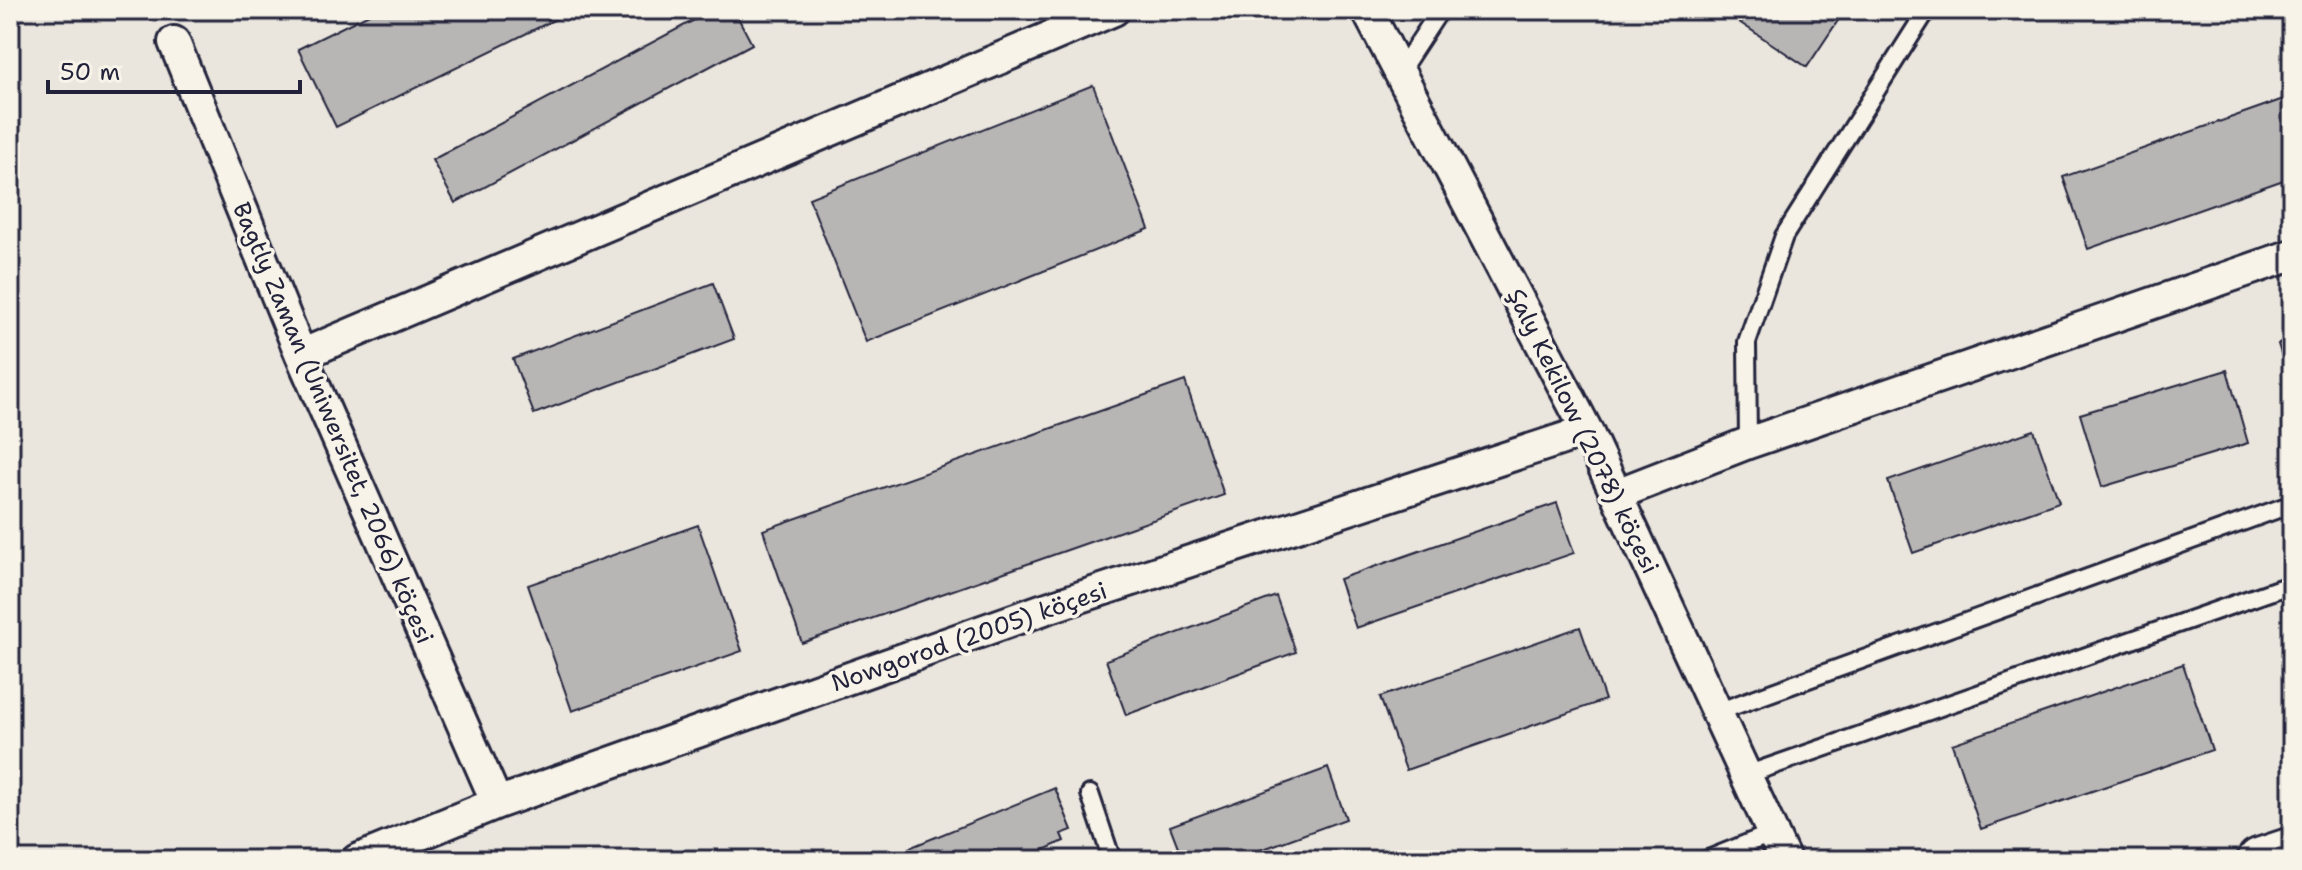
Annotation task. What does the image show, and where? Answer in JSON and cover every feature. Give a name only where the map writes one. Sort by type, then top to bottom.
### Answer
[{"type":"main road","points":[[2259,860],[2292,849]]},
{"type":"street","points":[[301,355],[1114,10]]},
{"type":"street","name":"Şaly Kekilow (2078) köçesi","points":[[1367,10],[1587,431],[1779,846]]},
{"type":"street","name":"Bagtly Zaman (Uniwersitet, 2066) köçesi","points":[[174,42],[301,355],[497,803]]},
{"type":"street","points":[[1617,494],[1748,443],[2292,255]]},
{"type":"street","name":"Nowgorod (2005) köçesi","points":[[357,860],[497,803],[1044,609],[1587,431]]},
{"type":"lane","points":[[1400,71],[1440,10]]},
{"type":"lane","points":[[1748,443],[1747,342],[1784,236],[1927,10]]},
{"type":"lane","points":[[1717,712],[2292,504]]},
{"type":"lane","points":[[1746,775],[2292,584]]},
{"type":"lane","points":[[1090,794],[1112,860]]},
{"type":"lane","points":[[1706,860],[1779,846]]},
{"type":"building","points":[[377,10],[574,10],[336,127],[298,49]]},
{"type":"building","points":[[713,10],[734,10],[752,44],[455,203],[432,160]]},
{"type":"building","points":[[1747,10],[1845,10],[1807,67],[1739,22]]},
{"type":"building","points":[[1093,85],[1149,229],[866,342],[809,198]]},
{"type":"building","points":[[2292,96],[2292,177],[2088,249],[2063,177]]},
{"type":"building","points":[[713,283],[734,339],[534,414],[513,359]]},
{"type":"building","points":[[2292,339],[2292,388],[2278,344]]},
{"type":"building","points":[[2227,370],[2248,443],[2102,487],[2080,414]]},
{"type":"building","points":[[1185,381],[1224,495],[802,643],[763,530]]},
{"type":"building","points":[[2034,430],[2059,502],[1913,553],[1888,481]]},
{"type":"building","points":[[1557,503],[1574,553],[1356,628],[1339,579]]},
{"type":"building","points":[[698,525],[742,651],[572,711],[528,585]]},
{"type":"building","points":[[1276,596],[1296,652],[1126,715],[1106,660]]},
{"type":"building","points":[[1580,627],[1605,700],[1406,770],[1380,697]]},
{"type":"building","points":[[2183,664],[2212,750],[1981,829],[1952,744]]},
{"type":"building","points":[[1328,768],[1346,819],[1233,860],[1183,860],[1170,826]]},
{"type":"building","points":[[1055,788],[1072,830],[1061,834],[1064,841],[1026,860],[880,860]]}]
